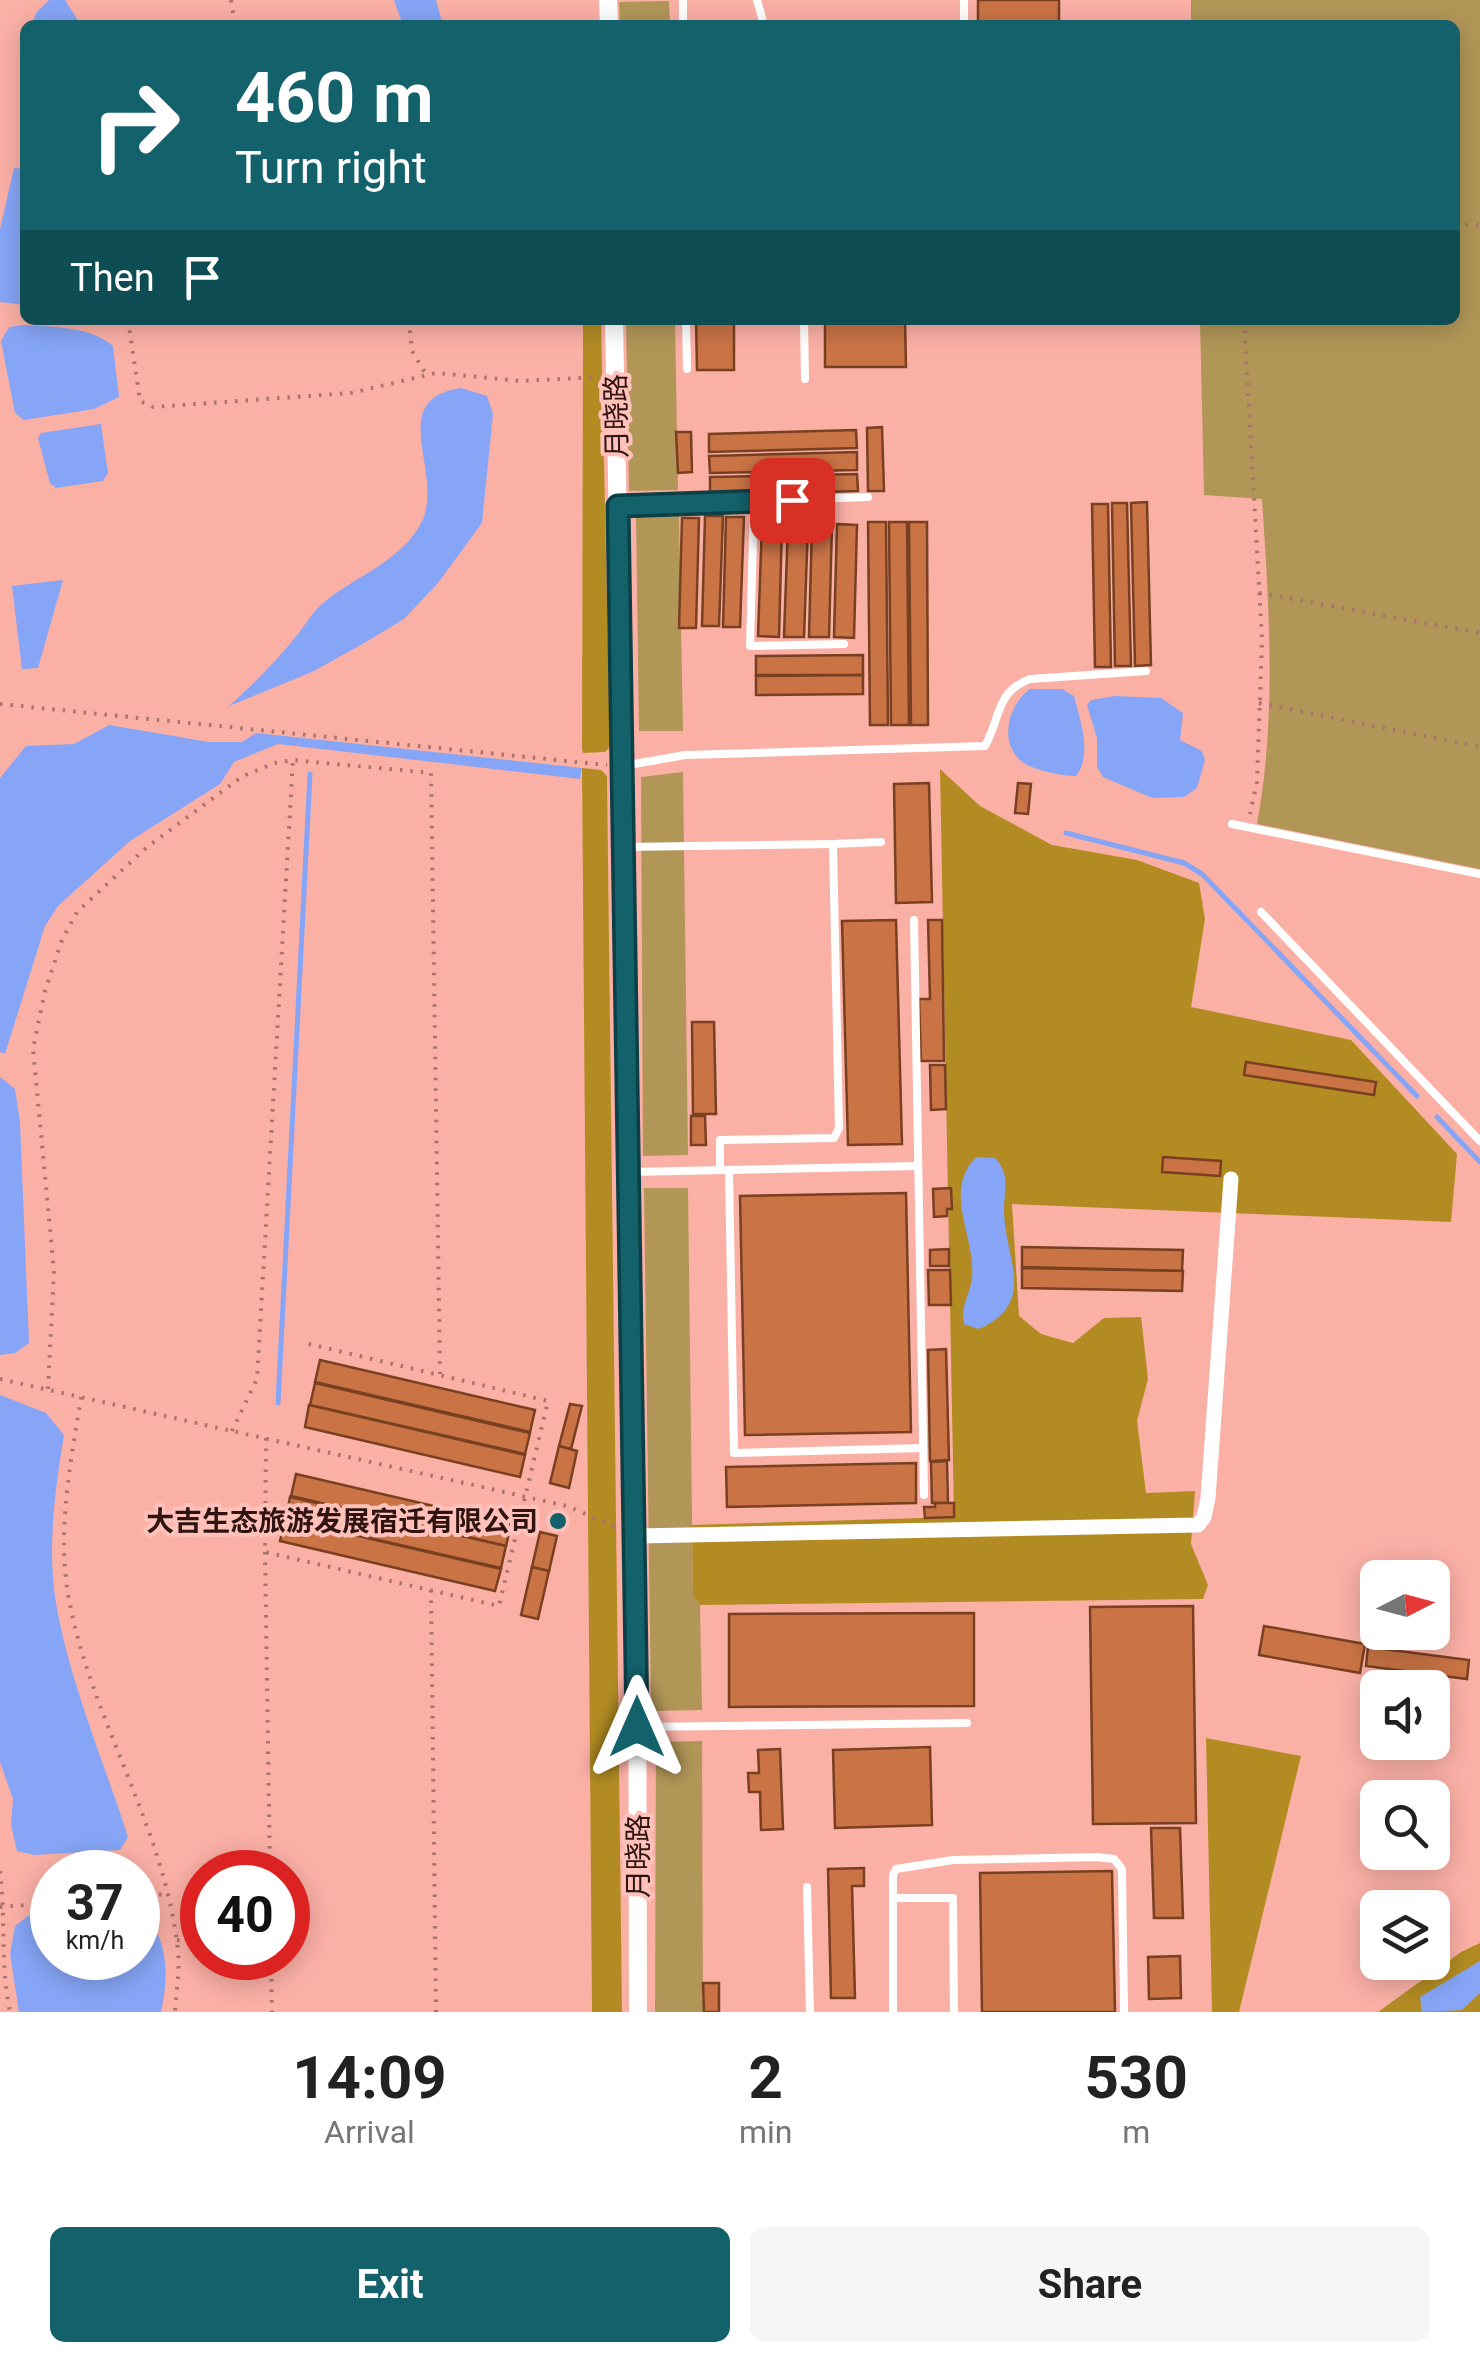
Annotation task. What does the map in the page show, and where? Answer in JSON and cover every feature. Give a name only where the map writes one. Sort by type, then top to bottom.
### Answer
[{"type":"street","name":"月晓路","points":[[614,325],[637,1536],[638,2012]]},
{"type":"street","points":[[637,1536],[1198,1525],[1208,1498],[1232,1180]]},
{"type":"lane","points":[[686,325],[687,369]]},
{"type":"lane","points":[[804,325],[805,379]]},
{"type":"lane","points":[[618,506],[868,497]]},
{"type":"lane","points":[[754,501],[750,646],[844,644]]},
{"type":"lane","points":[[623,766],[685,755],[986,746],[997,707],[1030,678],[1146,671]]},
{"type":"lane","points":[[1232,824],[1480,874]]},
{"type":"lane","points":[[624,847],[880,842]]},
{"type":"lane","points":[[833,844],[838,1128],[834,1138],[720,1140],[734,1453],[923,1448]]},
{"type":"lane","points":[[1261,912],[1480,1142]]},
{"type":"lane","points":[[914,920],[924,1495]]},
{"type":"lane","points":[[630,1172],[918,1166]]},
{"type":"lane","points":[[637,1727],[967,1723]]},
{"type":"lane","points":[[893,2012],[893,1875],[904,1866],[954,1860],[1114,1860],[1122,1869],[1124,2012]]},
{"type":"lane","points":[[808,1887],[810,2012]]},
{"type":"lane","points":[[892,1898],[953,1898],[954,2012]]},
{"type":"path","points":[[129,325],[136,388],[140,400],[152,407],[351,393],[426,374],[520,381],[616,376]]},
{"type":"path","points":[[409,325],[412,351],[426,374]]},
{"type":"path","points":[[1244,325],[1259,593],[1257,782],[1247,827]]},
{"type":"path","points":[[1259,593],[1480,633]]},
{"type":"path","points":[[1259,703],[1480,746]]},
{"type":"path","points":[[0,704],[623,766]]},
{"type":"path","points":[[232,1431],[257,1379],[293,760]]},
{"type":"path","points":[[48,1389],[54,1270],[33,1050],[44,991],[62,940],[77,912],[147,846],[243,776],[293,760],[431,773],[440,1374]]},
{"type":"path","points":[[264,1552],[500,1606],[548,1402],[305,1343]]},
{"type":"path","points":[[0,1378],[567,1506],[637,1536]]},
{"type":"path","points":[[81,1397],[63,1540],[68,1595],[104,1720],[136,1798],[167,1894],[176,1940],[175,2012]]},
{"type":"path","points":[[266,1438],[270,1850]]},
{"type":"path","points":[[430,1590],[436,2012]]},
{"type":"path","points":[[0,1871],[0,1952],[10,2012]]},
{"type":"path","points":[[160,1894],[167,1894]]},
{"type":"path","points":[[2,1907],[30,1905]]},
{"type":"path","points":[[176,1940],[180,1940]]},
{"type":"path","points":[[271,1980],[272,2012]]},
{"type":"shaded area","points":[[1191,0],[1480,0],[1480,869],[1257,824],[1269,702],[1262,499],[1204,495],[1200,325],[1460,325],[1460,20],[1191,20]]},
{"type":"shaded area","points":[[669,1],[670,20],[620,20],[619,2]]},
{"type":"shaded area","points":[[583,325],[601,325],[610,747],[605,752],[583,753]]},
{"type":"shaded area","points":[[626,325],[675,325],[678,490],[629,491]]},
{"type":"shaded area","points":[[679,515],[683,731],[639,731],[636,516]]},
{"type":"shaded area","points":[[582,768],[601,770],[607,776],[622,2012],[592,2012]]},
{"type":"shaded area","points":[[940,769],[980,806],[1052,845],[1137,860],[1199,883],[1205,919],[1191,1007],[1351,1040],[1457,1154],[1451,1222],[1012,1204],[1019,1316],[1041,1334],[1073,1343],[1104,1318],[1141,1317],[1148,1379],[1137,1421],[1146,1493],[1195,1491],[1191,1544],[1208,1585],[1203,1599],[700,1605],[693,1596],[692,1525],[954,1517]]},
{"type":"shaded area","points":[[683,772],[688,1155],[643,1156],[641,777]]},
{"type":"shaded area","points":[[644,1188],[688,1188],[693,1596],[700,1605],[702,1710],[651,1711]]},
{"type":"shaded area","points":[[1206,1738],[1301,1756],[1239,2012],[1212,2012]]},
{"type":"shaded area","points":[[702,1741],[703,2012],[655,2012],[656,1742]]},
{"type":"shaded area","points":[[1480,1943],[1480,2012],[1378,2012],[1422,1980],[1450,1980],[1450,1960]]},
{"type":"water","points":[[49,0],[65,0],[78,20],[34,20]]},
{"type":"water","points":[[394,0],[436,0],[442,20],[401,20]]},
{"type":"water","points":[[14,168],[20,169],[20,304],[0,302],[0,229]]},
{"type":"water","points":[[9,327],[82,331],[104,339],[113,346],[119,397],[94,409],[24,420],[15,413],[1,341]]},
{"type":"water","points":[[461,388],[487,396],[493,414],[482,523],[438,583],[404,619],[312,672],[229,706],[274,662],[322,604],[390,558],[414,535],[427,502],[421,441],[426,407],[438,395]]},
{"type":"water","points":[[101,424],[108,473],[103,481],[56,488],[50,483],[38,438],[41,433]]},
{"type":"water","points":[[63,580],[38,668],[22,669],[12,586]]},
{"type":"water","points":[[1030,689],[1062,689],[1074,696],[1084,747],[1076,776],[1032,767],[1014,753],[1009,723],[1016,704]]},
{"type":"water","points":[[1115,696],[1161,698],[1183,713],[1180,740],[1202,751],[1205,760],[1197,788],[1184,797],[1152,798],[1103,777],[1097,767],[1097,738],[1087,705],[1091,700]]},
{"type":"water","points":[[109,725],[209,742],[242,742],[256,733],[582,768],[580,779],[278,744],[234,762],[220,784],[130,841],[58,906],[45,926],[5,1054],[0,1052],[0,778],[26,746],[74,744]]},
{"type":"water","points":[[0,1077],[15,1089],[20,1122],[29,1343],[15,1353],[0,1355]]},
{"type":"water","points":[[976,1157],[995,1158],[1003,1170],[1005,1228],[1014,1277],[1008,1306],[979,1329],[964,1324],[972,1262],[961,1200],[966,1171]]},
{"type":"water","points":[[0,1395],[46,1413],[64,1435],[55,1498],[53,1582],[78,1691],[128,1837],[120,1850],[30,1850],[30,1854],[17,1851],[11,1825],[13,1799],[0,1762]]},
{"type":"water","points":[[28,1916],[30,1980],[160,1980],[160,1939],[166,1969],[161,2012],[19,2012],[10,1954],[15,1926]]},
{"type":"water","points":[[1480,1961],[1480,1993],[1462,2010],[1422,2012],[1420,1997]]},
{"type":"building","points":[[978,0],[1059,0],[1059,20],[978,20]]},
{"type":"building","points":[[696,325],[734,325],[734,370],[697,370]]},
{"type":"building","points":[[825,325],[905,325],[906,367],[825,367]]},
{"type":"building","points":[[882,427],[884,491],[868,491],[867,428]]},
{"type":"building","points":[[856,430],[857,448],[709,452],[709,434]]},
{"type":"building","points":[[676,432],[691,432],[692,472],[678,473]]},
{"type":"building","points":[[857,452],[857,470],[710,473],[709,456]]},
{"type":"building","points":[[857,474],[858,491],[710,495],[710,477]]},
{"type":"building","points":[[1147,502],[1151,665],[1135,666],[1131,503]]},
{"type":"building","points":[[1112,503],[1127,503],[1131,666],[1115,666]]},
{"type":"building","points":[[1092,504],[1108,504],[1111,667],[1095,667]]},
{"type":"building","points":[[705,516],[723,516],[719,626],[702,626]]},
{"type":"building","points":[[726,517],[744,517],[740,627],[723,627]]},
{"type":"building","points":[[682,518],[699,518],[696,628],[679,628]]},
{"type":"building","points":[[868,522],[886,522],[888,725],[870,725]]},
{"type":"building","points":[[889,522],[907,522],[909,725],[891,725]]},
{"type":"building","points":[[909,522],[927,522],[928,725],[911,725]]},
{"type":"building","points":[[762,523],[782,524],[779,637],[758,636]]},
{"type":"building","points":[[788,524],[808,524],[804,637],[784,637]]},
{"type":"building","points":[[812,524],[832,525],[829,637],[809,637]]},
{"type":"building","points":[[837,524],[857,525],[854,638],[834,637]]},
{"type":"building","points":[[863,655],[863,675],[756,675],[756,656]]},
{"type":"building","points":[[863,675],[863,694],[756,695],[756,676]]},
{"type":"building","points":[[929,783],[932,902],[896,903],[894,784]]},
{"type":"building","points":[[1018,783],[1031,784],[1028,814],[1015,813]]},
{"type":"building","points":[[896,920],[902,1144],[848,1145],[842,921]]},
{"type":"building","points":[[928,920],[942,920],[944,1061],[921,1061],[919,999],[930,999]]},
{"type":"building","points":[[692,1022],[714,1022],[716,1114],[693,1114]]},
{"type":"building","points":[[1246,1062],[1376,1082],[1374,1095],[1244,1075]]},
{"type":"building","points":[[930,1065],[945,1065],[946,1109],[931,1110]]},
{"type":"building","points":[[691,1116],[705,1116],[706,1145],[691,1145]]},
{"type":"building","points":[[1163,1157],[1221,1161],[1220,1176],[1162,1172]]},
{"type":"building","points":[[951,1188],[952,1209],[947,1209],[947,1216],[934,1217],[933,1189]]},
{"type":"building","points":[[906,1193],[911,1432],[745,1435],[740,1196]]},
{"type":"building","points":[[1022,1247],[1183,1250],[1182,1271],[1022,1267]]},
{"type":"building","points":[[949,1249],[949,1266],[930,1266],[930,1250]]},
{"type":"building","points":[[1022,1268],[1183,1271],[1182,1291],[1022,1288]]},
{"type":"building","points":[[928,1270],[950,1270],[951,1305],[929,1305]]},
{"type":"building","points":[[946,1349],[949,1460],[930,1461],[928,1350]]},
{"type":"building","points":[[320,1360],[535,1410],[530,1432],[315,1382]]},
{"type":"building","points":[[315,1383],[530,1433],[525,1454],[310,1405]]},
{"type":"building","points":[[570,1404],[582,1406],[571,1449],[559,1446]]},
{"type":"building","points":[[309,1405],[525,1455],[520,1477],[305,1427]]},
{"type":"building","points":[[559,1446],[577,1451],[569,1488],[550,1483]]},
{"type":"building","points":[[947,1461],[948,1503],[932,1503],[931,1462]]},
{"type":"building","points":[[916,1463],[916,1503],[727,1507],[726,1467]]},
{"type":"building","points":[[296,1474],[511,1524],[506,1546],[291,1496]]},
{"type":"building","points":[[290,1497],[506,1546],[501,1568],[286,1519]]},
{"type":"building","points":[[935,1503],[954,1503],[954,1517],[925,1518],[924,1507],[935,1507]]},
{"type":"building","points":[[285,1519],[501,1569],[495,1591],[280,1541]]},
{"type":"building","points":[[540,1532],[557,1536],[549,1571],[532,1567]]},
{"type":"building","points":[[532,1567],[549,1571],[538,1619],[521,1615]]},
{"type":"building","points":[[1193,1606],[1196,1823],[1093,1824],[1090,1607]]},
{"type":"building","points":[[974,1613],[974,1706],[729,1707],[729,1614]]},
{"type":"building","points":[[1264,1626],[1360,1643],[1360,1650],[1364,1650],[1360,1673],[1259,1655]]},
{"type":"building","points":[[1368,1650],[1469,1660],[1467,1679],[1450,1677],[1450,1670],[1366,1666]]},
{"type":"building","points":[[930,1747],[932,1825],[835,1828],[833,1750]]},
{"type":"building","points":[[780,1749],[783,1829],[761,1830],[760,1792],[749,1792],[748,1773],[759,1773],[758,1750]]},
{"type":"building","points":[[1151,1828],[1180,1828],[1183,1918],[1154,1918]]},
{"type":"building","points":[[864,1868],[864,1886],[852,1886],[855,1998],[831,1998],[828,1869]]},
{"type":"building","points":[[1112,1871],[1115,2012],[982,2012],[980,1873]]},
{"type":"building","points":[[1180,1956],[1181,1998],[1149,1999],[1148,1957]]},
{"type":"building","points":[[703,1983],[719,1983],[719,2012],[704,2012]]},
{"type":"waterway","points":[[278,1403],[310,774]]},
{"type":"waterway","points":[[1066,833],[1184,863],[1202,874],[1417,1096]]},
{"type":"waterway","points":[[1437,1117],[1480,1162]]},
{"type":"place","name":"大吉生态旅游发展宿迁有限公司","points":[[558,1521]]},
{"type":"route","points":[[637,1727],[618,506],[792,500]]}]
